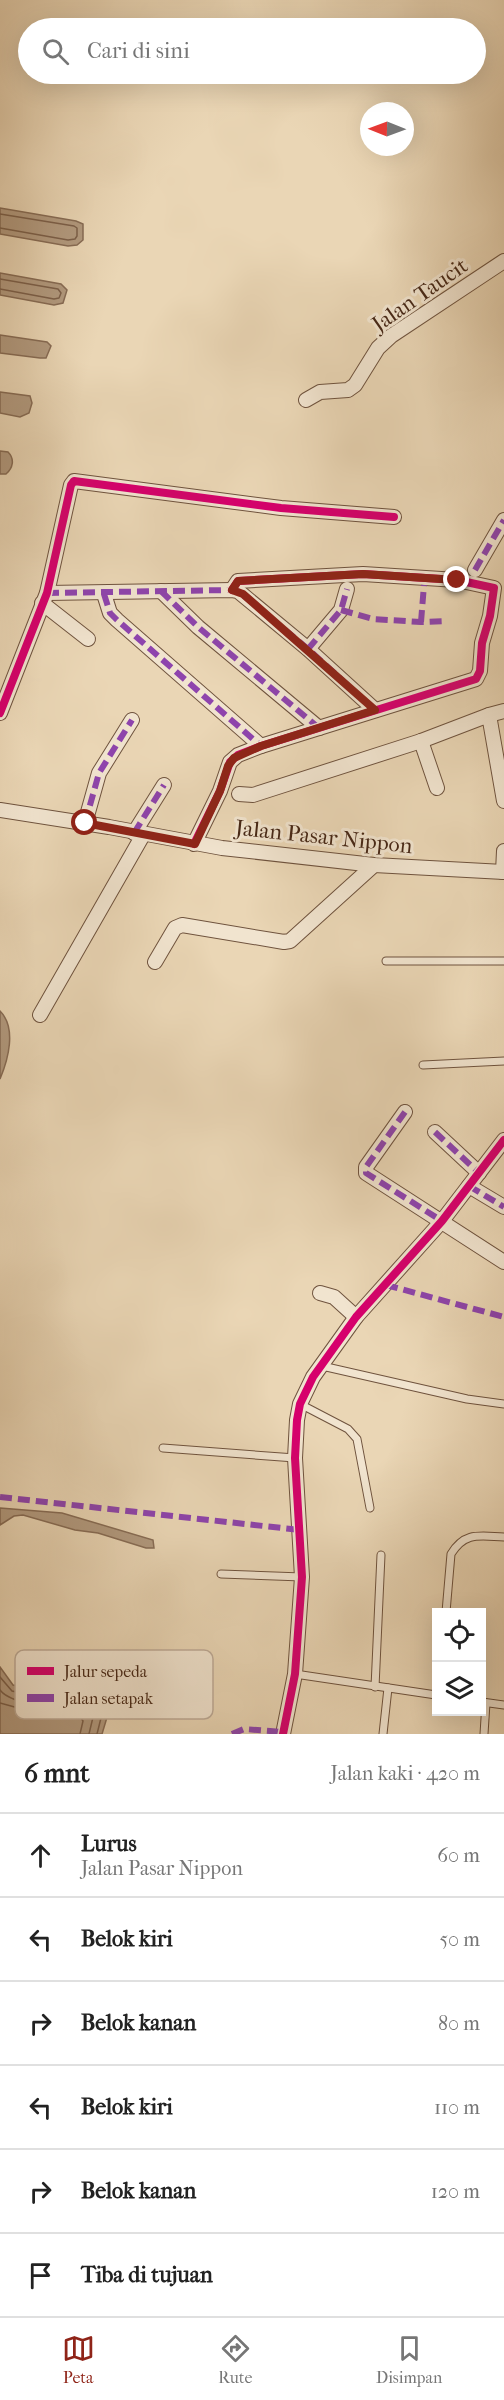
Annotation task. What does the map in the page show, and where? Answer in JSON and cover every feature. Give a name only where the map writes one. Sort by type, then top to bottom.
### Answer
[{"type":"street","name":"Jalan Taucit","points":[[306,400],[320,392],[348,390],[356,385],[378,348],[391,336],[504,261]]},
{"type":"street","points":[[0,712],[44,598],[70,485],[74,480],[281,508],[394,517]]},
{"type":"street","points":[[476,570],[504,520]]},
{"type":"street","points":[[195,844],[220,791],[230,762],[238,755],[476,678],[480,670],[483,638],[490,616],[494,588],[457,580],[363,574],[238,581],[232,590]]},
{"type":"street","points":[[308,649],[341,610],[347,589]]},
{"type":"street","points":[[44,598],[160,591],[232,590],[243,594],[375,710]]},
{"type":"street","points":[[160,591],[198,627],[319,728]]},
{"type":"street","points":[[104,594],[110,613],[117,620],[261,746]]},
{"type":"street","points":[[44,598],[88,639]]},
{"type":"street","points":[[238,794],[253,795],[421,741],[504,711]]},
{"type":"street","points":[[489,716],[504,801]]},
{"type":"street","points":[[85,823],[99,773],[132,720]]},
{"type":"street","points":[[421,741],[437,788]]},
{"type":"street","points":[[40,1015],[164,785]]},
{"type":"street","name":"Jalan Pasar Nippon","points":[[0,810],[195,844],[374,866],[504,872]]},
{"type":"street","points":[[504,850],[504,872]]},
{"type":"street","points":[[156,962],[175,928],[182,925],[284,942],[290,940],[374,866]]},
{"type":"street","points":[[405,1112],[366,1167],[366,1173],[504,1262]]},
{"type":"street","points":[[435,1132],[479,1173]]},
{"type":"street","points":[[283,1734],[295,1674],[302,1576],[295,1458],[300,1404],[307,1388],[356,1317],[442,1221],[504,1140]]},
{"type":"street","points":[[469,1186],[504,1207]]},
{"type":"street","points":[[320,1293],[334,1297],[356,1317]]},
{"type":"lane","points":[[386,961],[504,961]]},
{"type":"lane","points":[[423,1065],[504,1061]]},
{"type":"lane","points":[[322,1366],[467,1399],[504,1404]]},
{"type":"lane","points":[[300,1404],[348,1430],[357,1438],[370,1508]]},
{"type":"lane","points":[[163,1448],[295,1458]]},
{"type":"lane","points":[[446,1608],[451,1554],[456,1546],[466,1538],[475,1536],[504,1537]]},
{"type":"lane","points":[[375,1687],[381,1555]]},
{"type":"lane","points":[[221,1574],[302,1576]]},
{"type":"lane","points":[[295,1674],[432,1694]]},
{"type":"lane","points":[[383,1734],[388,1688]]},
{"type":"lane","points":[[486,1702],[504,1705]]},
{"type":"lane","points":[[484,1716],[484,1734]]},
{"type":"water","points":[[0,208],[76,221],[83,224],[83,240],[77,245],[68,246],[0,234]]},
{"type":"water","points":[[0,273],[61,284],[67,290],[63,303],[54,305],[0,295]]},
{"type":"water","points":[[0,335],[47,342],[51,346],[46,358],[0,353]]},
{"type":"water","points":[[0,392],[30,396],[32,403],[29,413],[20,417],[0,413]]},
{"type":"water","points":[[0,451],[8,452],[12,458],[12,466],[6,474],[0,474]]},
{"type":"water","points":[[0,1011],[5,1018],[10,1035],[6,1063],[0,1079]]},
{"type":"water","points":[[0,1508],[62,1513],[153,1540],[154,1548],[146,1548],[98,1533],[75,1530],[23,1515],[14,1516],[0,1525]]},
{"type":"water","points":[[0,1667],[15,1685],[15,1719],[106,1719],[102,1734],[0,1734]]},
{"type":"marked path","points":[[475,570],[504,520]]},
{"type":"marked path","points":[[421,622],[424,585]]},
{"type":"marked path","points":[[308,649],[341,610],[347,589]]},
{"type":"marked path","points":[[161,591],[198,627],[319,728]]},
{"type":"marked path","points":[[47,593],[238,591],[308,649],[375,710]]},
{"type":"marked path","points":[[104,594],[110,613],[117,620],[261,746]]},
{"type":"marked path","points":[[341,610],[373,619],[445,621]]},
{"type":"marked path","points":[[85,823],[99,773],[132,720]]},
{"type":"marked path","points":[[134,833],[164,785]]},
{"type":"marked path","points":[[405,1112],[366,1167],[366,1173],[442,1221]]},
{"type":"marked path","points":[[435,1132],[479,1173]]},
{"type":"marked path","points":[[469,1186],[504,1207]]},
{"type":"marked path","points":[[386,1285],[504,1317]]},
{"type":"marked path","points":[[0,1497],[300,1530]]},
{"type":"marked path","points":[[232,1734],[244,1729],[283,1732]]},
{"type":"cycle path","points":[[0,713],[47,593],[71,485],[74,481],[281,508],[394,517]]},
{"type":"cycle path","points":[[194,844],[220,791],[230,762],[238,755],[476,679],[480,671],[482,643],[490,616],[494,588],[457,580],[363,574],[238,581],[232,590]]},
{"type":"cycle path","points":[[283,1734],[295,1674],[302,1577],[295,1458],[300,1404],[313,1377],[356,1317],[442,1221],[504,1140]]},
{"type":"route","points":[[85,823],[195,844],[220,791],[228,766],[234,758],[261,746],[375,710],[243,594],[232,590],[238,581],[363,574],[457,580]]}]
